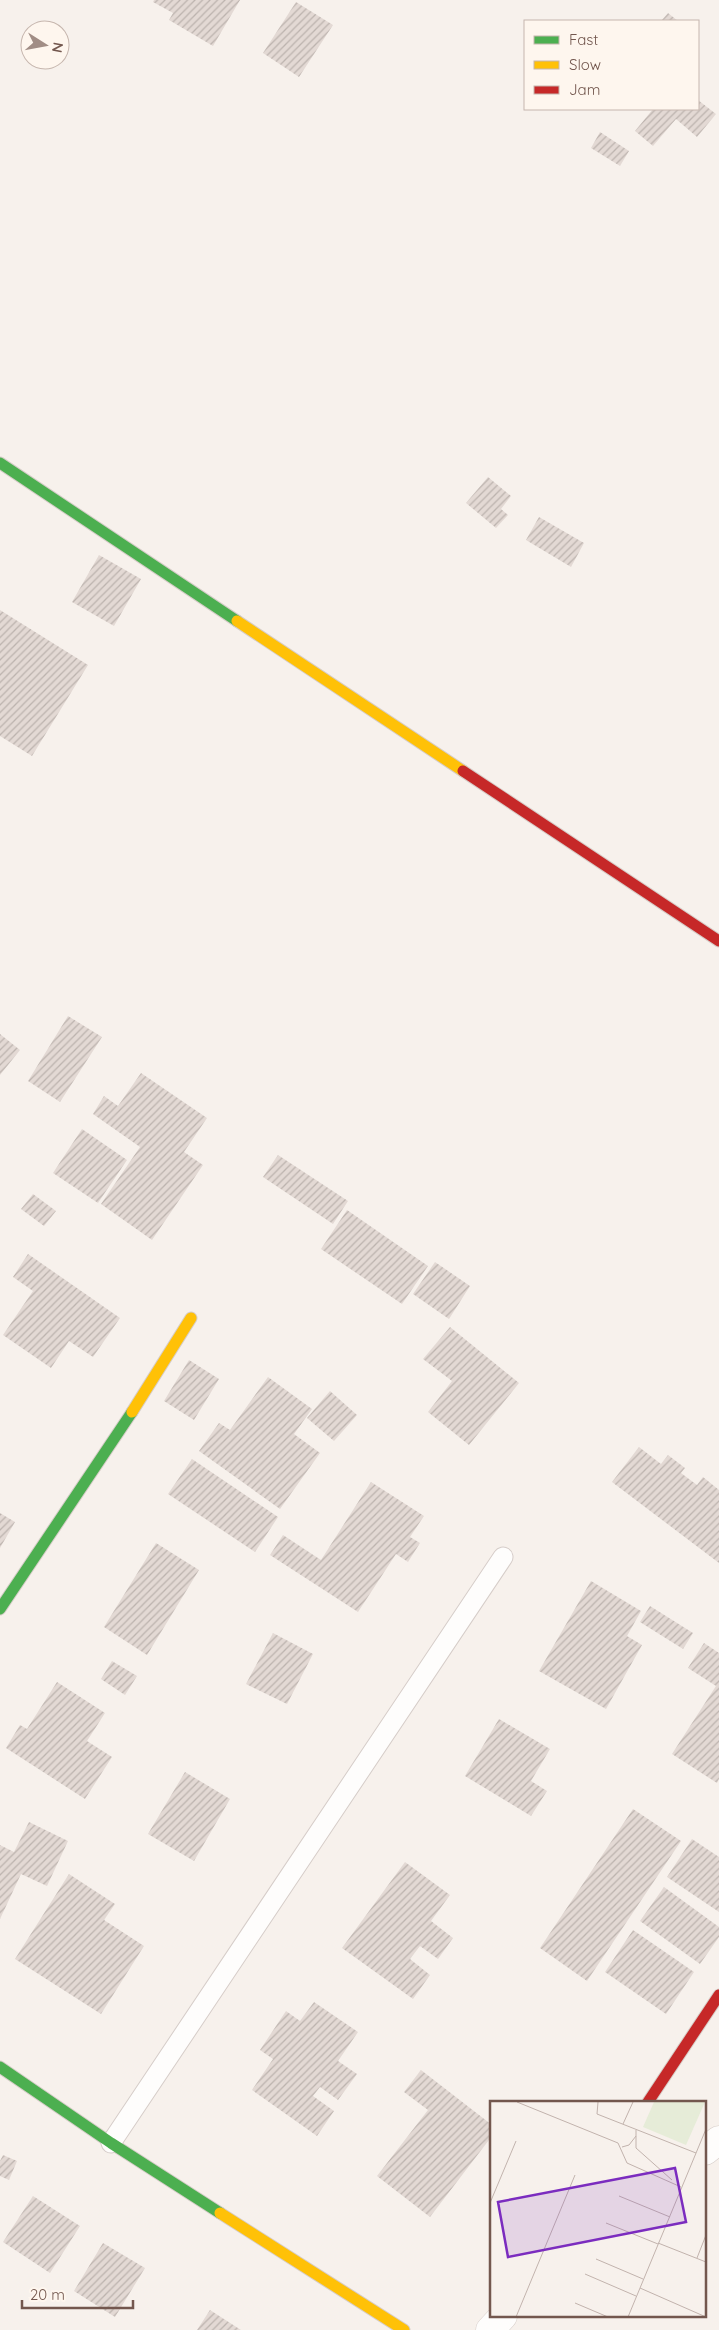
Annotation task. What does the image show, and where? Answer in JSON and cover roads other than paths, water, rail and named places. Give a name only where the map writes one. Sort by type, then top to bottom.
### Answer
[{"type":"street","points":[[0,462],[719,941]]},
{"type":"street","points":[[0,1609],[155,1376],[191,1318]]},
{"type":"street","points":[[649,2101],[719,1995]]},
{"type":"street","points":[[0,2066],[111,2143],[404,2330]]},
{"type":"street","points":[[706,2149],[719,2140]]},
{"type":"street","points":[[490,2330],[501,2318]]},
{"type":"lane","points":[[111,2143],[503,1557]]}]
